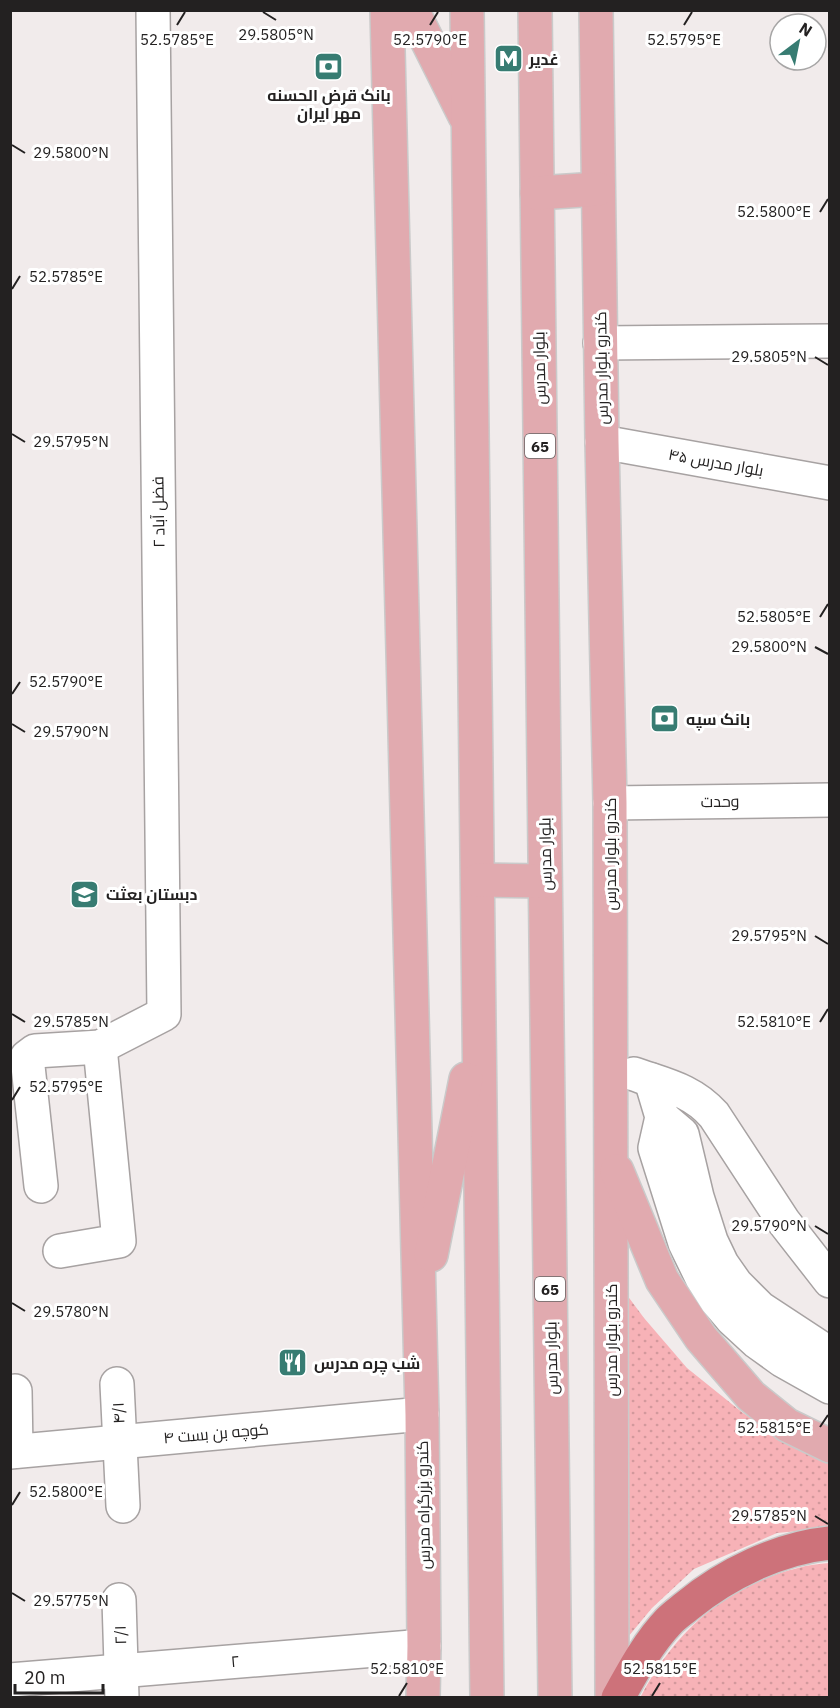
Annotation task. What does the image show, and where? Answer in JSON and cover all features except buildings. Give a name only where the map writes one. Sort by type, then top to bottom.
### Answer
[{"type":"highway","points":[[618,1698],[649,1646],[670,1620],[696,1598],[726,1578],[755,1565],[810,1545],[830,1543]]},
{"type":"main road","points":[[387,10],[419,1312]]},
{"type":"main road","points":[[412,10],[469,123]]},
{"type":"main road","points":[[467,10],[486,1698]]},
{"type":"main road","name":"بلوار مدرس","points":[[535,10],[555,1698]]},
{"type":"main road","name":"کندرو بلوار مدرس","points":[[596,10],[600,343],[610,803],[612,1698]]},
{"type":"main road","points":[[537,194],[598,189]]},
{"type":"main road","points":[[478,880],[545,881]]},
{"type":"main road","points":[[419,1312],[479,1014]]},
{"type":"main road","points":[[610,1154],[662,1280],[701,1338],[751,1396],[787,1425],[830,1446]]},
{"type":"main road","name":"کندرو بزرگراه مدرس","points":[[419,1312],[422,1414],[423,1698]]},
{"type":"street","name":"فضل آباد ۲","points":[[100,1047],[164,1014],[153,10]]},
{"type":"street","points":[[600,343],[830,341]]},
{"type":"street","name":"۴۵ بلوار مدرس","points":[[602,442],[830,483]]},
{"type":"street","name":"وحدت","points":[[610,803],[830,800]]},
{"type":"street","points":[[41,1186],[27,1057],[35,1051],[100,1047],[119,1241],[60,1251]]},
{"type":"street","points":[[610,1066],[675,1088],[702,1102],[714,1115],[783,1222],[830,1281]]},
{"type":"street","points":[[651,1080],[662,1117],[655,1148],[685,1243],[702,1278],[732,1319],[757,1342],[782,1360],[830,1387]]},
{"type":"street","points":[[662,1117],[682,1134],[697,1197],[711,1241],[722,1264],[736,1284],[760,1308],[830,1354]]},
{"type":"street","name":"۴/۱","points":[[117,1384],[123,1506]]},
{"type":"street","points":[[13,1452],[15,1391]]},
{"type":"street","name":"کوچه بن بست ۴","points":[[13,1452],[422,1414]]},
{"type":"street","name":"۲/۱","points":[[119,1600],[122,1684]]},
{"type":"street","name":"۲","points":[[10,1680],[122,1684],[424,1646]]},
{"type":"shaded area","points":[[621,1287],[687,1368],[743,1413],[780,1436],[830,1461],[829,1528],[777,1533],[694,1569],[652,1608],[623,1643]]},
{"type":"shaded area","points":[[829,1563],[829,1697],[640,1698],[669,1652],[704,1615],[725,1600],[772,1576],[802,1567]]},
{"type":"place","name":"غدیر","points":[[508,59]]},
{"type":"place","name":"بانک قرض الحسنه مهر ایران","points":[[329,67]]},
{"type":"place","name":"بانک سپه","points":[[665,719]]},
{"type":"place","name":"دبستان بعثت","points":[[85,894]]},
{"type":"place","name":"شب چره مدرس","points":[[293,1363]]}]
